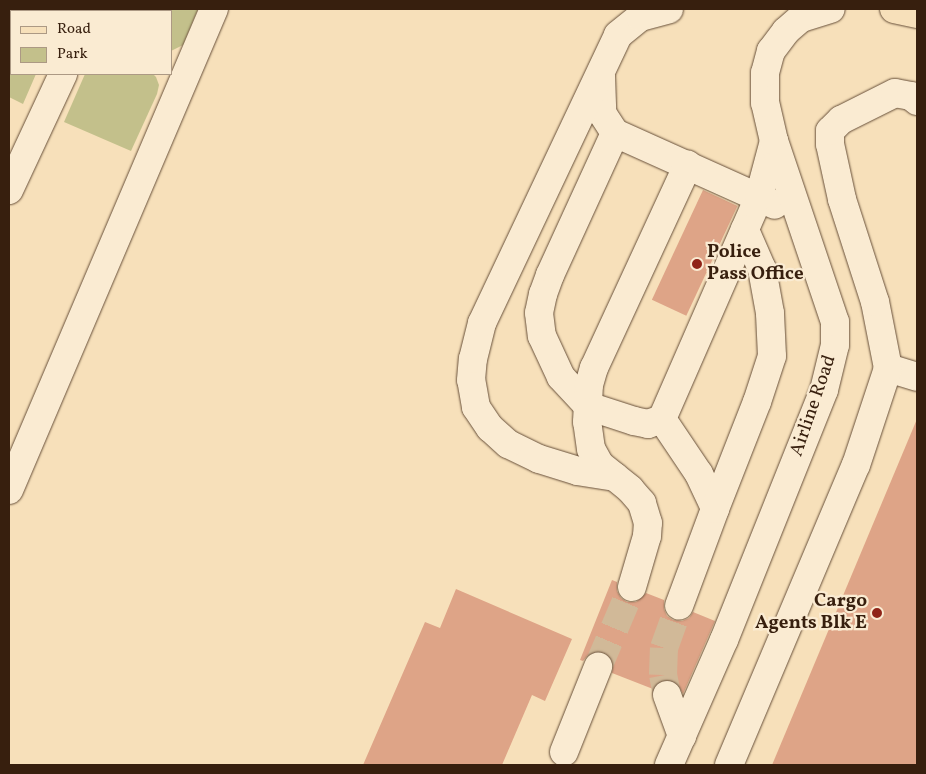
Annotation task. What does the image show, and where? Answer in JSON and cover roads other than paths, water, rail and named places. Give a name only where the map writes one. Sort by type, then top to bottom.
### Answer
[{"type":"main road","points":[[894,9],[917,14]]},
{"type":"lane","points":[[9,490],[179,71],[214,9]]},
{"type":"lane","points":[[615,477],[578,471],[539,459],[508,444],[490,428],[476,407],[472,380],[473,359],[482,322],[618,34],[640,17],[669,9]]},
{"type":"lane","name":"Airline Road","points":[[670,765],[724,640],[824,390],[835,346],[836,322],[774,141],[765,103],[765,73],[771,52],[786,31],[801,18],[831,9]]},
{"type":"lane","points":[[602,66],[600,86],[602,113],[616,133],[800,215]]},
{"type":"lane","points":[[9,190],[63,75]]},
{"type":"lane","points":[[729,765],[856,465],[888,368],[875,302],[842,199],[830,144],[830,131],[841,120],[895,93],[911,96],[917,101]]},
{"type":"lane","points":[[616,133],[550,275],[539,313],[542,336],[561,377],[588,406],[648,424],[662,419],[759,197],[774,141]]},
{"type":"lane","points":[[632,588],[647,536],[648,523],[642,503],[630,489],[600,465],[591,449],[588,435],[589,384],[594,368],[688,165]]},
{"type":"lane","points":[[679,606],[757,402],[772,356],[770,313],[762,269],[745,230]]},
{"type":"lane","points":[[888,368],[917,378]]},
{"type":"lane","points":[[662,419],[699,474],[715,509]]},
{"type":"lane","points":[[564,752],[598,667]]},
{"type":"lane","points":[[667,695],[682,736]]},
{"type":"tunnel","points":[[598,667],[632,587]]},
{"type":"tunnel","points":[[667,695],[663,675],[664,648],[679,606]]},
{"type":"place","name":"Police Pass Office","points":[[697,264]]},
{"type":"place","name":"Cargo Agents Blk E","points":[[877,613]]}]
